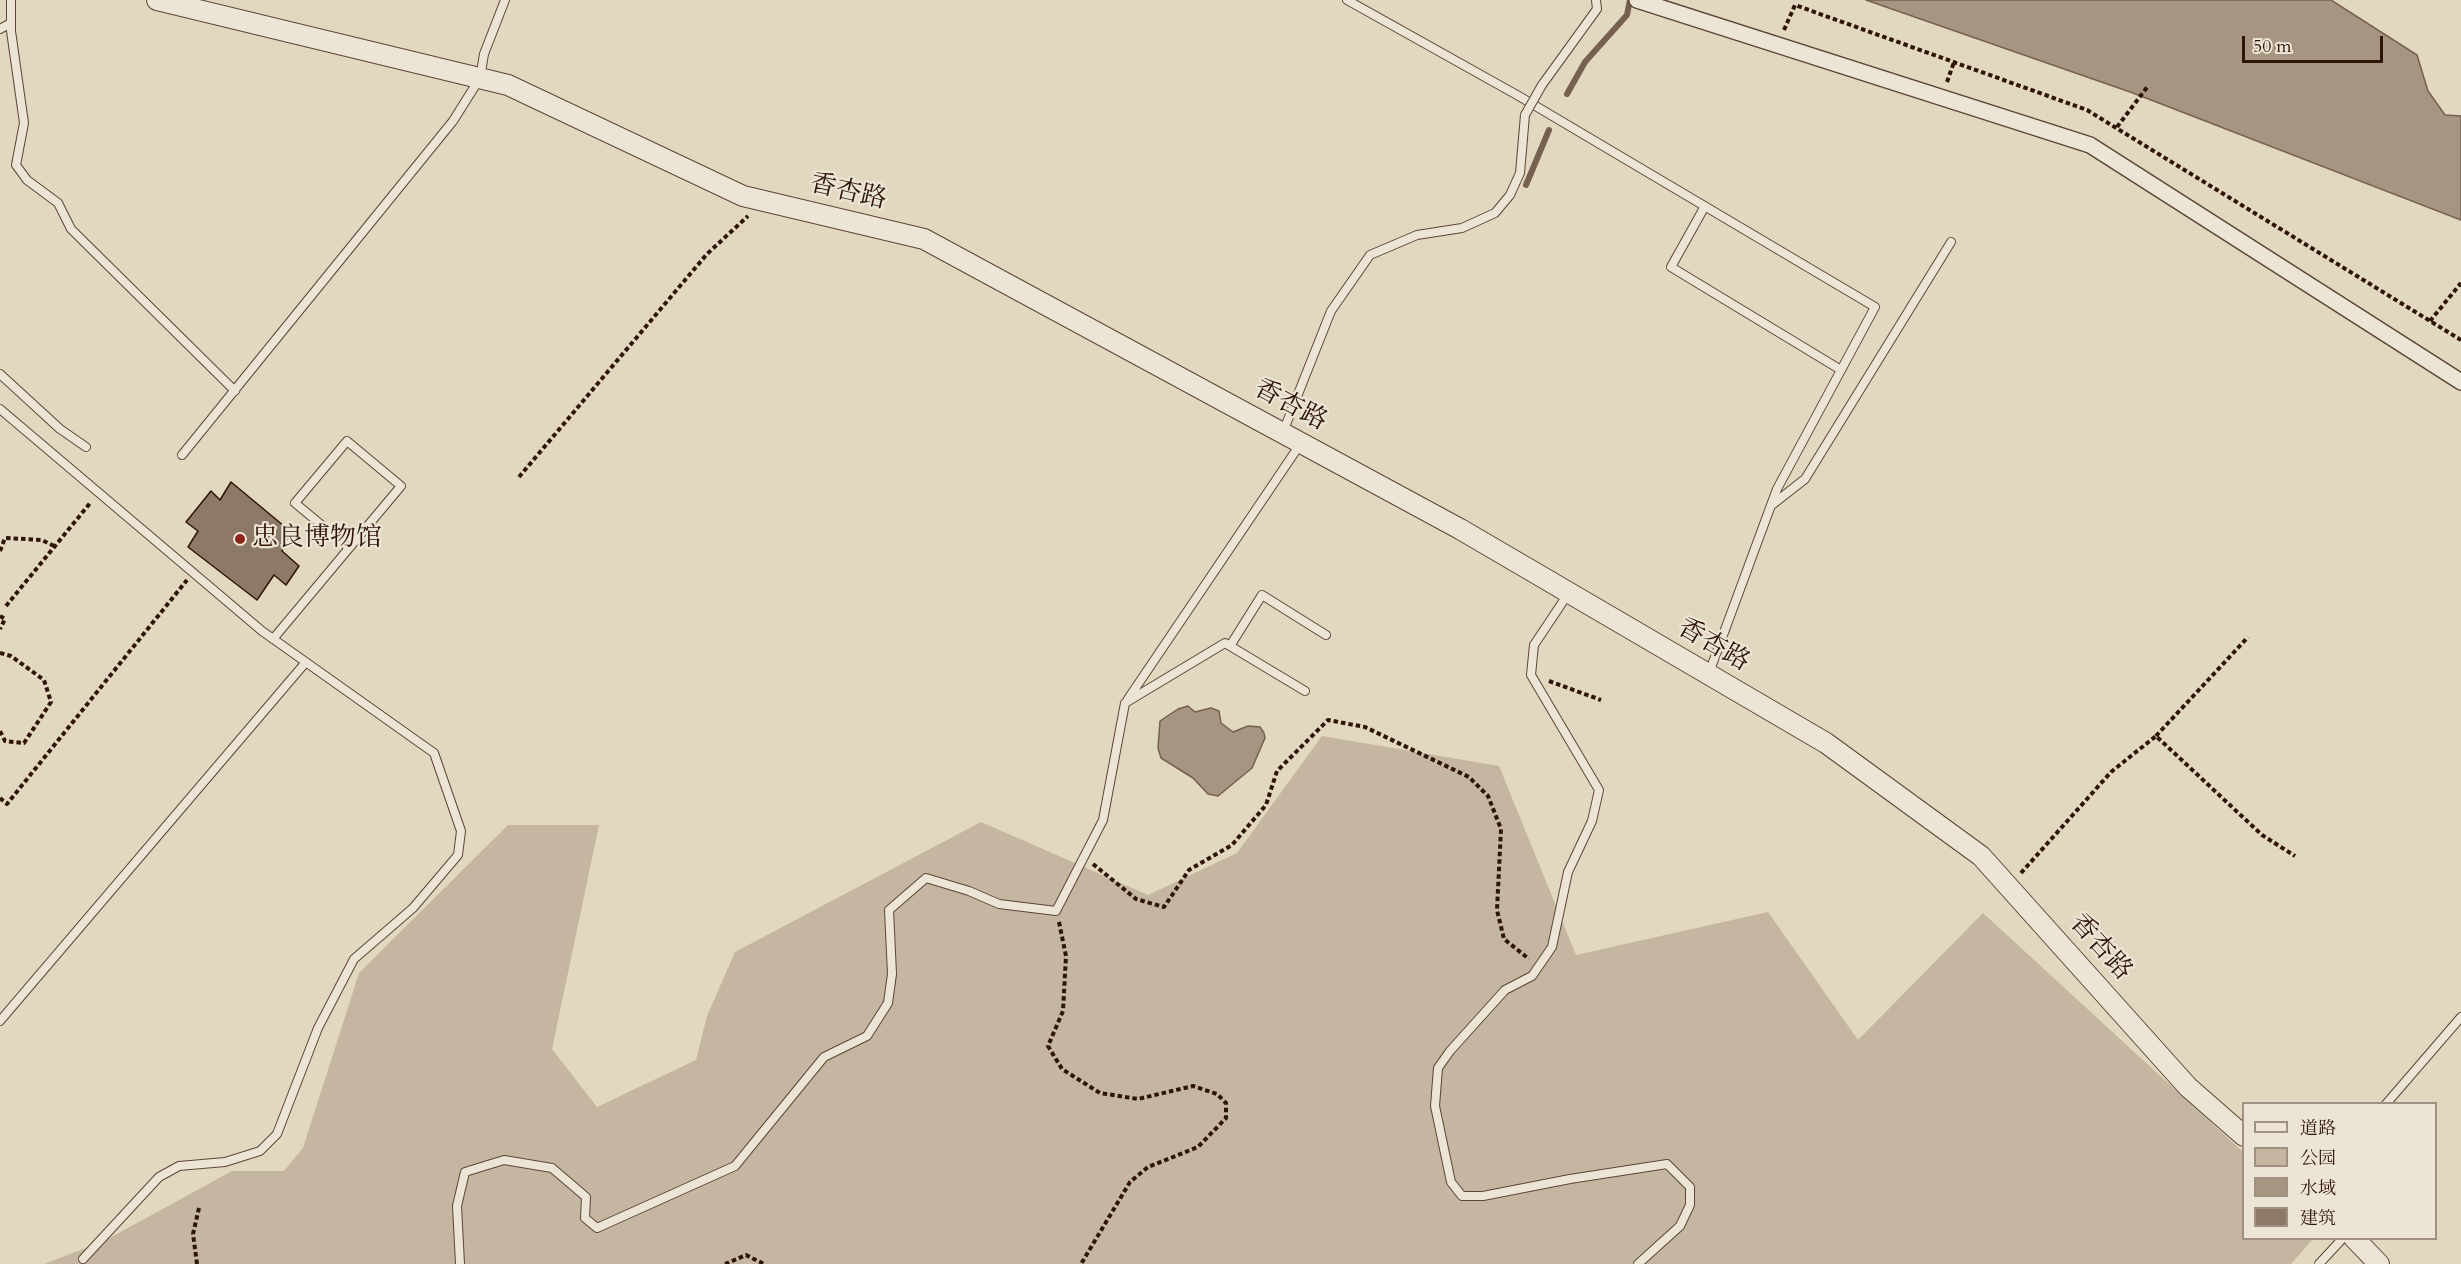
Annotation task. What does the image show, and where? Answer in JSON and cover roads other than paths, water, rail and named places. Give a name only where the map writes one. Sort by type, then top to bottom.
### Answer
[{"type":"street","name":"香杏路","points":[[157,0],[508,85],[742,196],[924,238],[1460,529],[1826,743],[1981,856],[2188,1087],[2242,1134]]},
{"type":"street","points":[[1640,1],[2090,145],[2461,382]]},
{"type":"street","points":[[2355,1240],[2379,1264]]},
{"type":"lane","points":[[11,0],[11,22],[24,123],[16,165],[27,180],[58,203],[71,229],[235,391]]},
{"type":"lane","points":[[182,455],[453,121],[480,78],[484,54],[505,0]]},
{"type":"lane","points":[[1347,0],[1517,95],[1875,307],[1772,505],[1708,674]]},
{"type":"lane","points":[[1283,433],[1331,311],[1370,255],[1416,235],[1462,228],[1495,213],[1510,195],[1520,173],[1522,124],[1525,115],[1542,85],[1597,9],[1596,0]]},
{"type":"lane","points":[[0,29],[11,22]]},
{"type":"lane","points":[[1705,206],[1671,267],[1841,370]]},
{"type":"lane","points":[[1772,505],[1805,479],[1951,242]]},
{"type":"lane","points":[[0,374],[60,429],[86,447]]},
{"type":"lane","points":[[0,409],[273,639],[434,753],[461,831],[458,855],[413,909],[354,959],[318,1028],[278,1134],[260,1151],[225,1162],[179,1166],[159,1178],[83,1259]]},
{"type":"lane","points":[[273,639],[401,486],[347,441],[295,503],[348,547]]},
{"type":"lane","points":[[460,1264],[457,1206],[465,1172],[504,1160],[552,1168],[586,1197],[585,1218],[597,1228],[735,1166],[824,1057],[867,1036],[888,1003],[892,974],[889,910],[926,878],[969,891],[999,904],[1056,911],[1103,820],[1125,703],[1301,443]]},
{"type":"lane","points":[[1569,593],[1534,645],[1531,675],[1599,790],[1592,821],[1569,872],[1552,947],[1532,976],[1505,990],[1449,1051],[1438,1068],[1435,1106],[1451,1182],[1462,1196],[1483,1197],[1570,1179],[1667,1164],[1690,1187],[1690,1205],[1680,1226],[1638,1264]]},
{"type":"lane","points":[[1230,646],[1262,595],[1326,635]]},
{"type":"lane","points":[[1125,703],[1224,643],[1305,691]]},
{"type":"lane","points":[[0,1021],[306,662]]},
{"type":"lane","points":[[2388,1102],[2461,1017]]},
{"type":"lane","points":[[2319,1264],[2342,1240]]},
{"type":"water","points":[[1866,0],[2331,0],[2417,55],[2428,91],[2445,115],[2461,116],[2461,220],[2133,93]]},
{"type":"water","points":[[1188,706],[1195,712],[1211,708],[1219,711],[1221,723],[1233,732],[1248,726],[1260,727],[1264,733],[1265,738],[1252,768],[1218,796],[1208,794],[1193,778],[1161,758],[1158,748],[1160,721],[1178,709]]},
{"type":"waterway","points":[[1567,94],[1585,62],[1627,15],[1630,0]]},
{"type":"waterway","points":[[1526,185],[1549,130]]},
{"type":"place","name":"忠良博物馆","points":[[240,539]]}]
